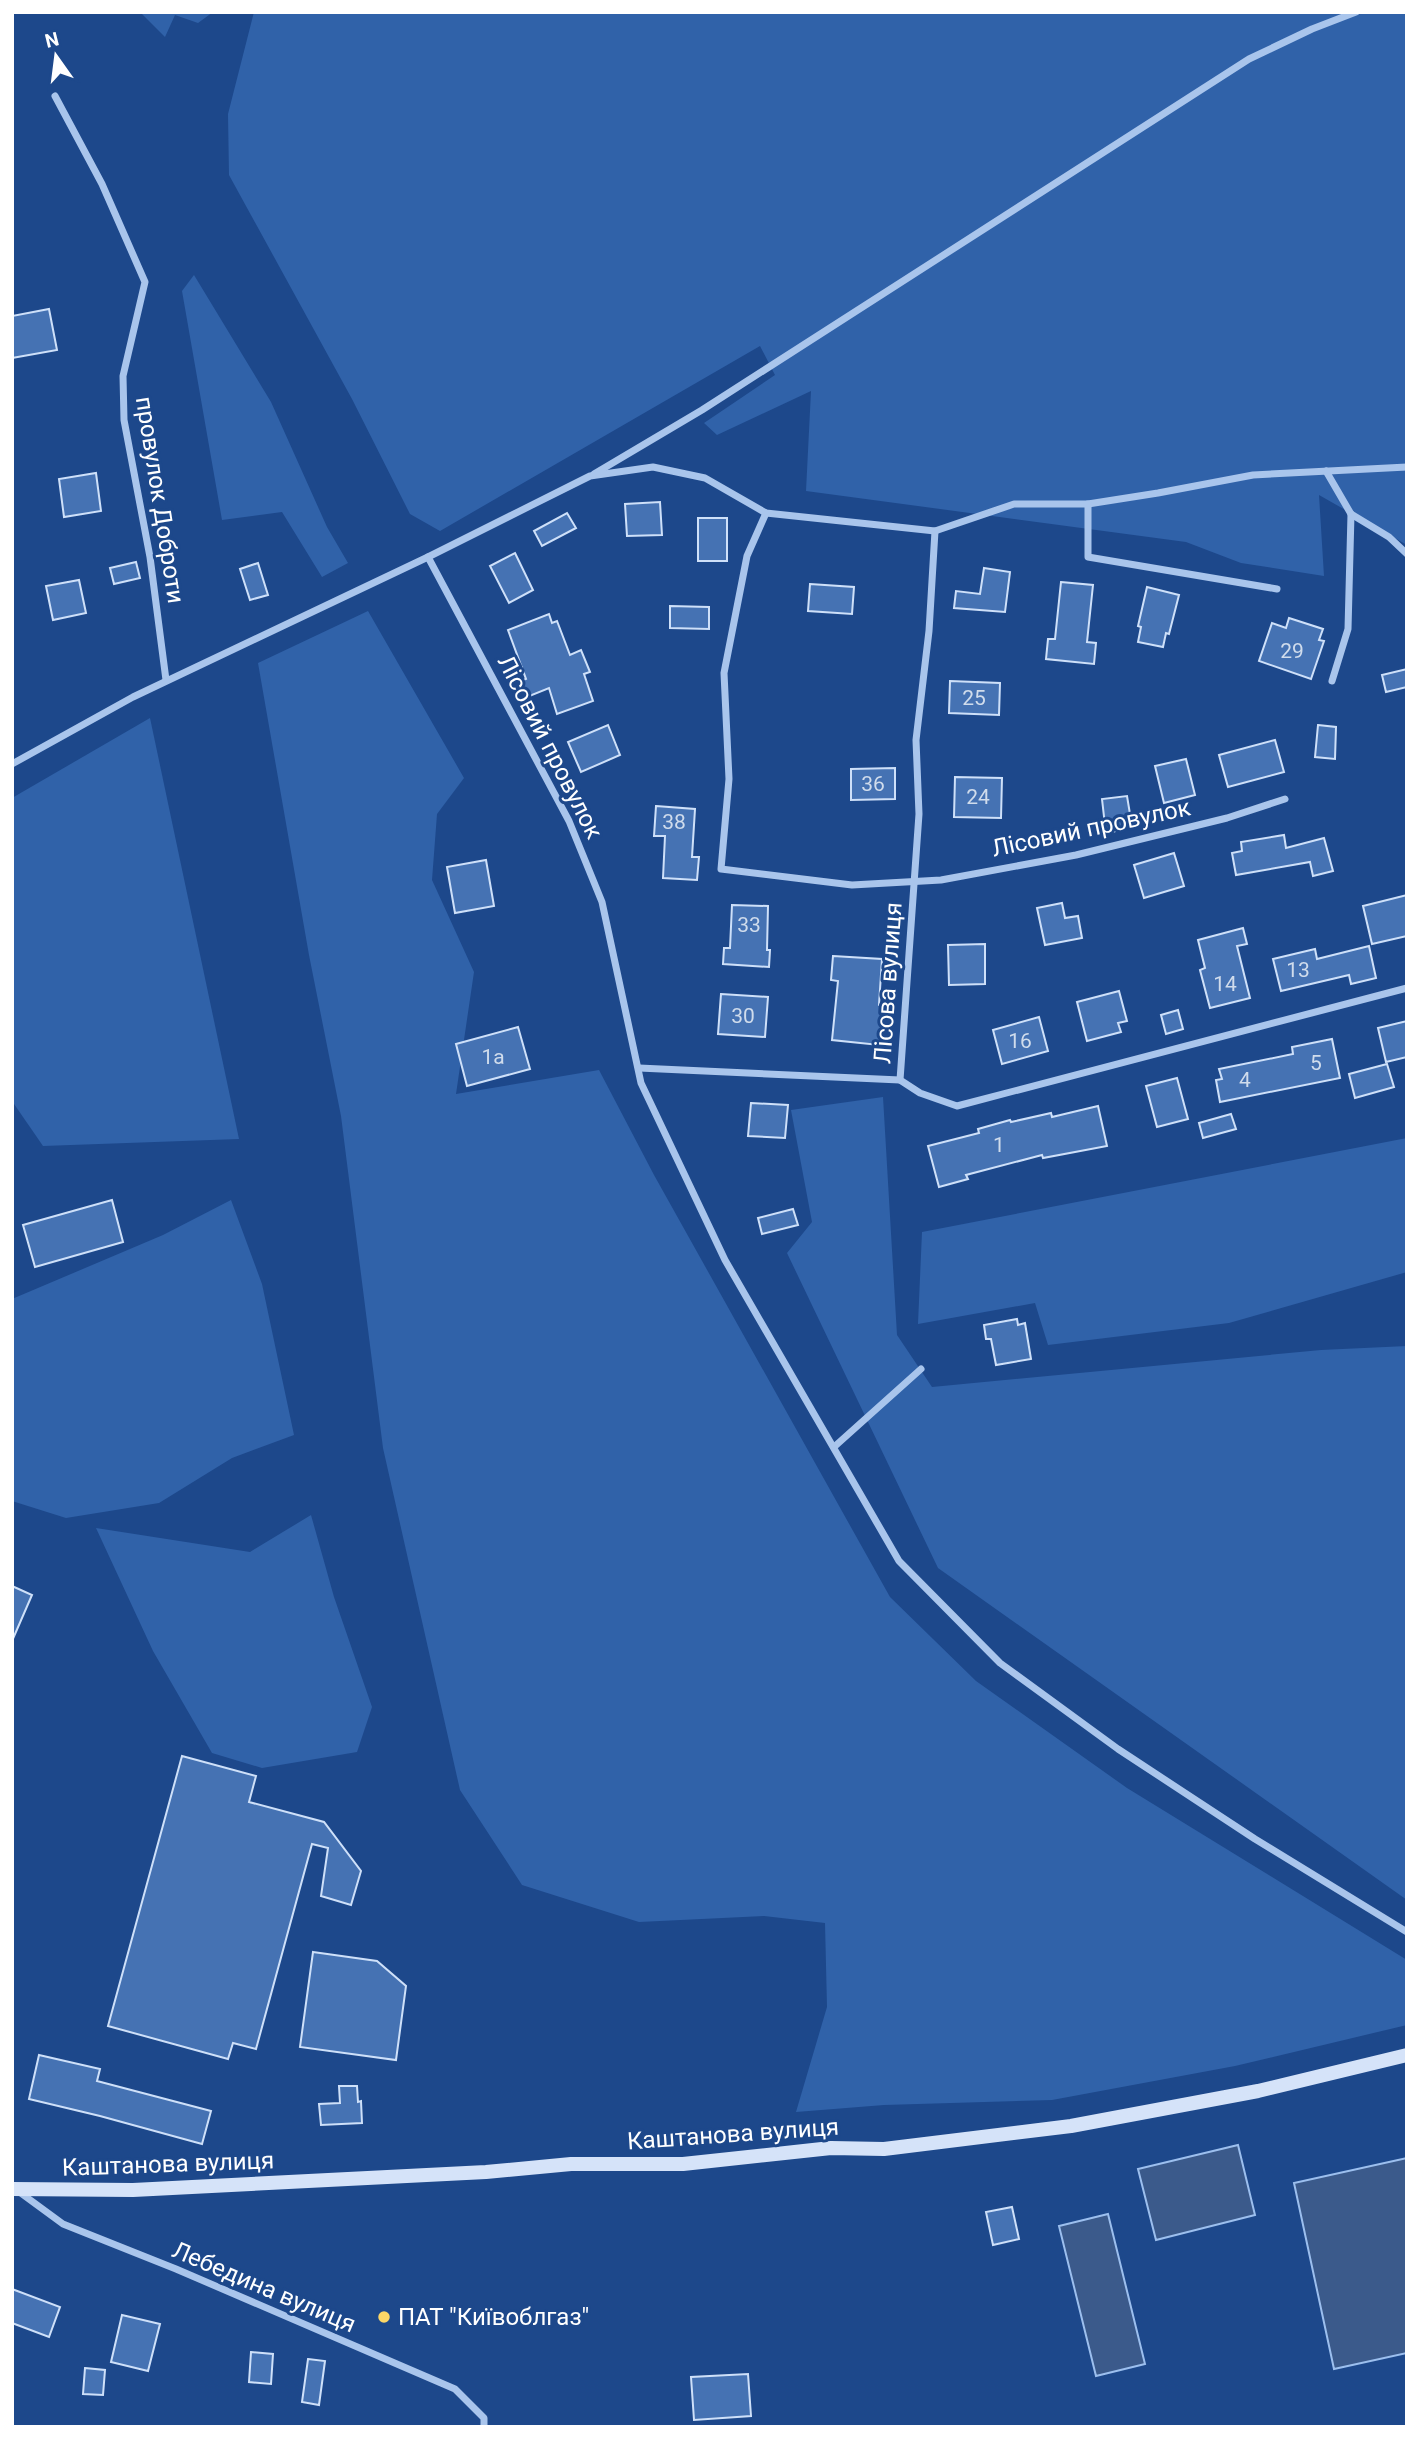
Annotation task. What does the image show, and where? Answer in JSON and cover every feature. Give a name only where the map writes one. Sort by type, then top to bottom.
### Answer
[{"type":"street","points":[[12,764],[166,680],[428,557],[590,476],[649,443],[1248,59],[1356,12]]},
{"type":"street","name":"провулок Доброти","points":[[55,96],[102,184],[145,282],[123,376],[124,420],[150,557],[166,680]]},
{"type":"street","points":[[590,476],[653,467],[705,478],[766,513],[935,531],[1014,504],[1088,504],[1158,494],[1253,475],[1407,467]]},
{"type":"street","points":[[1326,471],[1351,514],[1388,537],[1407,554]]},
{"type":"street","points":[[1088,504],[1088,557],[1277,589]]},
{"type":"street","name":"Лісовий провулок","points":[[766,513],[747,556],[724,673],[729,779],[721,869],[852,885],[940,880],[1076,855],[1227,818],[1285,799]]},
{"type":"street","points":[[1332,681],[1348,629],[1351,514]]},
{"type":"street","name":"Лісова вулиця","points":[[935,531],[929,631],[916,740],[919,814],[900,1080],[920,1093],[957,1106],[1407,988]]},
{"type":"street","name":"Лісовий провулок","points":[[428,557],[569,821],[598,890],[641,1083],[725,1260],[900,1561],[1000,1663],[1129,1756],[1255,1839],[1407,1932]]},
{"type":"street","points":[[639,1068],[900,1080]]},
{"type":"street","points":[[834,1447],[921,1369]]},
{"type":"street","name":"Каштанова вулиця","points":[[15,2190],[133,2190],[486,2172],[571,2164],[683,2164],[831,2148],[884,2149],[1071,2126],[1258,2091],[1407,2055]]},
{"type":"street","name":"Лебедина вулиця","points":[[15,2190],[63,2224],[176,2269],[455,2389],[484,2417],[484,2427]]},
{"type":"shaded area","points":[[140,12],[213,12],[198,23],[175,15],[165,37]]},
{"type":"shaded area","points":[[254,12],[1407,12],[1407,545],[1319,495],[1324,576],[1241,563],[1186,542],[806,491],[811,391],[717,435],[704,423],[775,375],[760,346],[440,531],[410,514],[352,399],[229,175],[228,114]]},
{"type":"shaded area","points":[[194,275],[271,402],[327,527],[348,563],[322,577],[282,512],[222,520],[182,291]]},
{"type":"shaded area","points":[[368,611],[464,778],[437,814],[432,880],[474,972],[456,1094],[599,1070],[654,1175],[890,1597],[976,1681],[1127,1788],[1407,1960],[1407,2025],[1235,2066],[1052,2100],[884,2105],[796,2112],[827,2007],[825,1923],[764,1916],[639,1922],[522,1885],[460,1790],[383,1448],[341,1116],[309,955],[258,663]]},
{"type":"shaded area","points":[[150,718],[239,1139],[43,1146],[12,1101],[12,798]]},
{"type":"shaded area","points":[[883,1097],[897,1335],[932,1387],[1321,1350],[1407,1346],[1407,1900],[938,1568],[787,1253],[812,1222],[791,1110]]},
{"type":"shaded area","points":[[1407,1138],[1407,1272],[1229,1323],[1048,1345],[1035,1303],[918,1324],[922,1232]]},
{"type":"shaded area","points":[[231,1200],[262,1284],[294,1435],[232,1458],[159,1503],[66,1518],[12,1501],[12,1299],[163,1235]]},
{"type":"shaded area","points":[[311,1515],[334,1597],[372,1707],[357,1752],[262,1768],[212,1753],[153,1651],[96,1528],[250,1552]]},
{"type":"shaded area","points":[[1238,2145],[1255,2215],[1156,2240],[1138,2169]]},
{"type":"shaded area","points":[[1407,2158],[1407,2353],[1334,2369],[1294,2183]]},
{"type":"shaded area","points":[[1108,2214],[1145,2364],[1096,2376],[1059,2226]]},
{"type":"building","points":[[49,309],[57,350],[12,358],[12,316]]},
{"type":"building","points":[[96,473],[101,511],[64,517],[59,479]]},
{"type":"building","points":[[660,502],[662,535],[627,536],[625,504]]},
{"type":"building","points":[[567,513],[576,528],[542,546],[534,531]]},
{"type":"building","points":[[698,518],[727,518],[727,561],[698,561]]},
{"type":"building","points":[[515,553],[533,590],[509,603],[490,566]]},
{"type":"building","points":[[136,562],[140,578],[114,584],[110,568]]},
{"type":"building","points":[[258,563],[268,595],[250,600],[240,569]]},
{"type":"building","points":[[984,568],[1010,572],[1005,612],[954,608],[956,591],[980,594]]},
{"type":"building","points":[[79,580],[86,613],[53,620],[46,586]]},
{"type":"building","points":[[1061,582],[1093,585],[1087,642],[1096,643],[1094,664],[1046,659],[1048,639],[1055,639]]},
{"type":"building","points":[[810,584],[854,587],[852,614],[808,611]]},
{"type":"building","points":[[1147,587],[1179,595],[1163,647],[1138,642],[1141,627],[1138,626]]},
{"type":"building","points":[[670,606],[709,607],[709,629],[670,628]]},
{"type":"building","points":[[549,614],[552,623],[557,621],[570,655],[581,650],[590,672],[584,674],[593,701],[557,714],[549,688],[527,697],[520,681],[526,679],[508,630]]},
{"type":"building","points":[[1289,618],[1323,629],[1319,640],[1324,641],[1311,679],[1259,661],[1272,623],[1286,628]]},
{"type":"building","points":[[1407,669],[1407,687],[1386,692],[1382,675]]},
{"type":"building","points":[[950,681],[1000,683],[999,715],[949,713]]},
{"type":"building","points":[[608,725],[620,755],[581,772],[568,742]]},
{"type":"building","points":[[1318,725],[1336,727],[1335,759],[1315,757]]},
{"type":"building","points":[[1275,740],[1284,772],[1228,787],[1219,755]]},
{"type":"building","points":[[1186,759],[1195,795],[1164,803],[1155,766]]},
{"type":"building","points":[[895,768],[895,799],[851,800],[851,769]]},
{"type":"building","points":[[955,777],[1002,778],[1001,818],[954,817]]},
{"type":"building","points":[[1127,796],[1132,826],[1106,834],[1102,799]]},
{"type":"building","points":[[656,806],[695,809],[692,857],[699,857],[697,880],[663,878],[665,836],[654,836]]},
{"type":"building","points":[[1284,835],[1286,848],[1324,838],[1333,871],[1313,876],[1310,862],[1236,875],[1232,853],[1242,851],[1241,842]]},
{"type":"building","points":[[1174,853],[1184,886],[1144,898],[1134,865]]},
{"type":"building","points":[[486,860],[494,906],[455,913],[447,867]]},
{"type":"building","points":[[1407,895],[1407,936],[1372,944],[1363,906]]},
{"type":"building","points":[[1062,903],[1065,918],[1078,916],[1082,938],[1045,945],[1037,908]]},
{"type":"building","points":[[732,905],[768,906],[769,967],[723,964],[724,948],[730,948]]},
{"type":"building","points":[[1243,928],[1247,944],[1237,946],[1250,998],[1210,1008],[1200,970],[1205,968],[1198,940]]},
{"type":"building","points":[[985,944],[985,984],[949,985],[948,945]]},
{"type":"building","points":[[1369,946],[1376,978],[1351,984],[1349,975],[1281,991],[1273,959],[1315,949],[1317,959]]},
{"type":"building","points":[[833,956],[882,959],[879,1005],[883,1006],[879,1045],[832,1040],[838,981],[831,980]]},
{"type":"building","points":[[1119,991],[1127,1021],[1118,1023],[1121,1032],[1087,1041],[1077,1002]]},
{"type":"building","points":[[721,994],[768,997],[765,1037],[718,1034]]},
{"type":"building","points":[[1178,1010],[1183,1029],[1166,1034],[1161,1015]]},
{"type":"building","points":[[1039,1017],[1048,1051],[1002,1064],[993,1030]]},
{"type":"building","points":[[1407,1021],[1407,1057],[1386,1062],[1378,1028]]},
{"type":"building","points":[[518,1027],[530,1069],[467,1086],[456,1044]]},
{"type":"building","points":[[1332,1039],[1340,1078],[1220,1102],[1216,1080],[1222,1079],[1219,1069],[1293,1054],[1292,1047]]},
{"type":"building","points":[[1387,1064],[1394,1087],[1355,1098],[1349,1074]]},
{"type":"building","points":[[1177,1078],[1188,1119],[1157,1127],[1146,1086]]},
{"type":"building","points":[[751,1103],[788,1105],[785,1138],[748,1136]]},
{"type":"building","points":[[1098,1106],[1107,1146],[1043,1158],[1042,1155],[966,1175],[968,1179],[939,1187],[928,1146],[979,1133],[978,1129],[1010,1120],[1011,1122],[1051,1113],[1052,1117]]},
{"type":"building","points":[[1231,1114],[1236,1129],[1203,1138],[1199,1123]]},
{"type":"building","points":[[112,1200],[123,1242],[35,1267],[23,1225]]},
{"type":"building","points":[[793,1209],[798,1225],[762,1234],[758,1218]]},
{"type":"building","points":[[1017,1319],[1018,1325],[1025,1323],[1031,1359],[996,1365],[991,1339],[986,1339],[984,1325]]},
{"type":"building","points":[[12,1586],[32,1595],[12,1641]]},
{"type":"building","points":[[182,1756],[256,1776],[249,1802],[324,1822],[361,1871],[351,1905],[321,1896],[328,1848],[312,1844],[256,2049],[233,2043],[228,2059],[108,2026]]},
{"type":"building","points":[[313,1952],[377,1961],[406,1986],[396,2060],[300,2047]]},
{"type":"building","points":[[39,2055],[100,2069],[97,2081],[211,2111],[202,2144],[29,2099]]},
{"type":"building","points":[[339,2086],[357,2086],[362,2123],[321,2125],[319,2104],[340,2103]]},
{"type":"building","points":[[1012,2207],[1019,2239],[993,2245],[986,2212]]},
{"type":"building","points":[[12,2289],[60,2307],[49,2337],[12,2323]]},
{"type":"building","points":[[122,2315],[160,2324],[148,2371],[111,2362]]},
{"type":"building","points":[[251,2352],[273,2354],[271,2384],[249,2382]]},
{"type":"building","points":[[308,2359],[325,2361],[319,2405],[302,2402]]},
{"type":"building","points":[[85,2368],[105,2370],[103,2395],[83,2394]]},
{"type":"building","points":[[748,2374],[751,2416],[694,2420],[691,2377]]},
{"type":"place","name":"ПАТ \"Київоблгаз\"","points":[[384,2317]]}]
